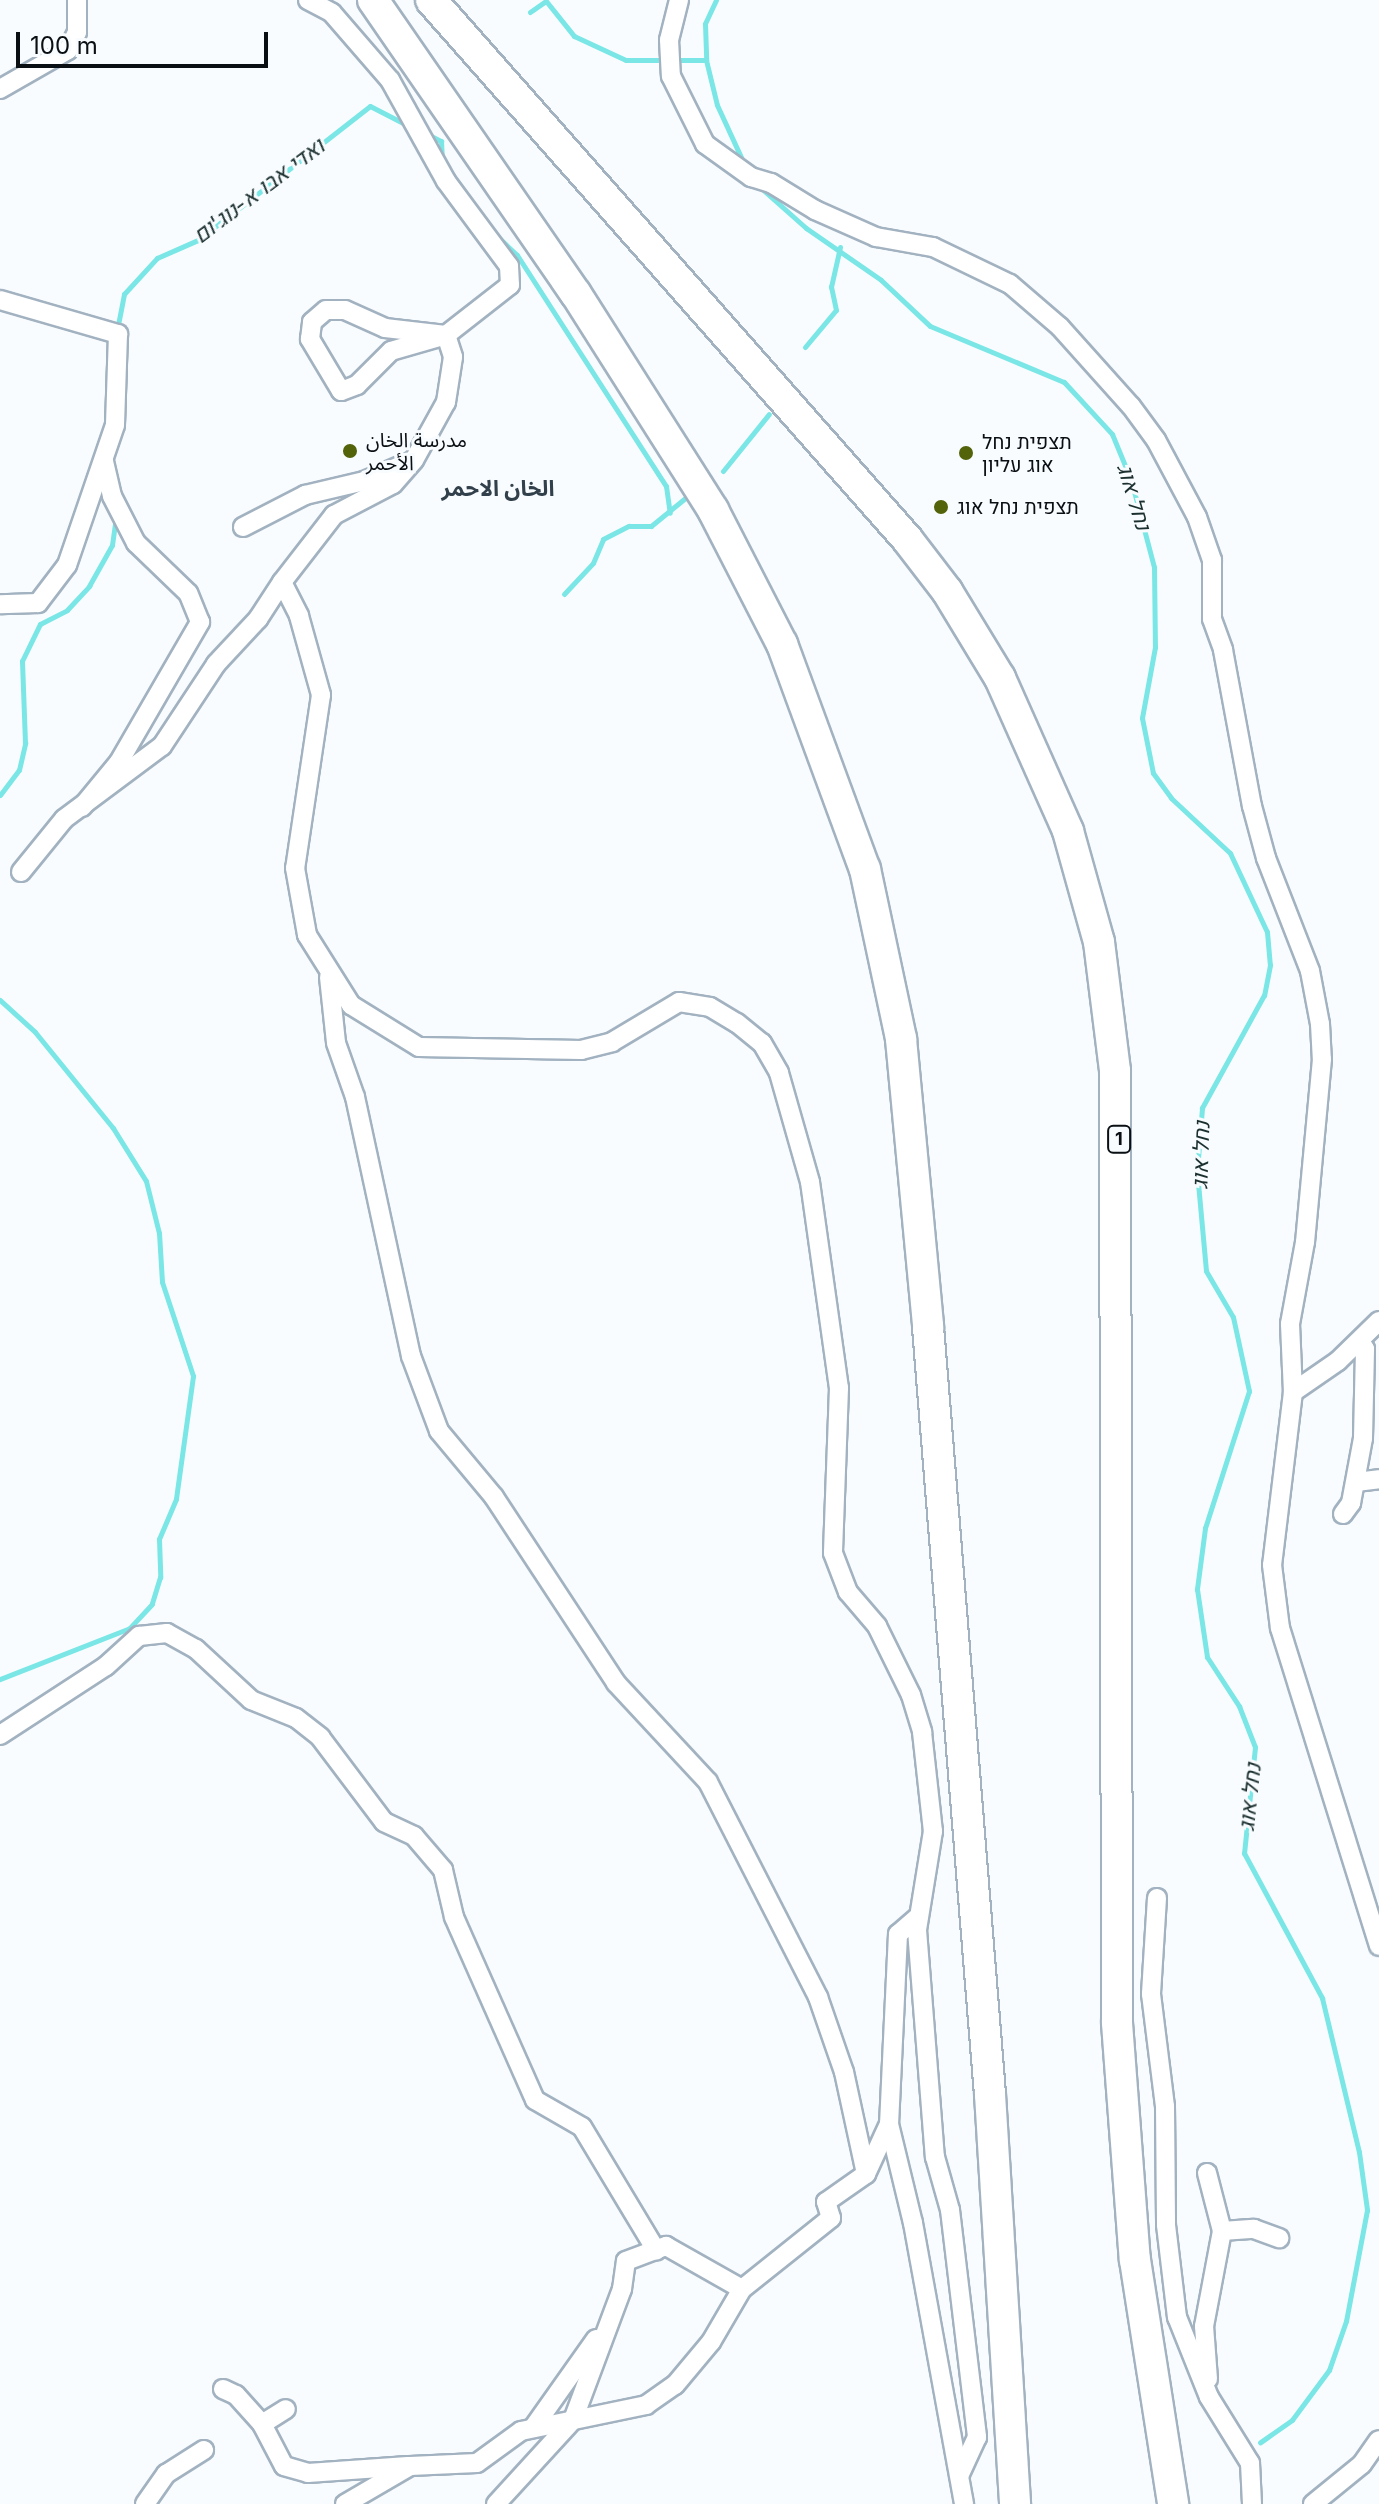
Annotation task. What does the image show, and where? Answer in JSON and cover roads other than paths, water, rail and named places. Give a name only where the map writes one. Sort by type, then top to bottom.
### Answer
[{"type":"highway","points":[[373,0],[576,294],[721,524],[782,644],[826,755],[872,895],[901,1039],[928,1327],[990,2094],[1015,2504]]},
{"type":"highway","name":"1","points":[[431,0],[907,539],[947,591],[1000,678],[1068,831],[1099,942],[1115,1071],[1117,2023],[1135,2260],[1173,2504]]},
{"type":"street","points":[[0,89],[68,50],[77,32],[77,0]]},
{"type":"street","points":[[308,0],[332,13],[390,80],[446,181],[509,266],[510,285],[446,335],[391,351],[357,385],[341,391],[310,339],[312,322],[326,310],[345,310],[385,328],[446,335]]},
{"type":"street","points":[[679,0],[669,40],[671,76],[705,144],[751,177],[771,183],[815,210],[876,237],[933,247],[1010,284],[1060,327],[1131,406],[1156,440],[1197,517],[1212,560],[1212,619],[1223,650],[1259,835],[1307,961],[1320,1024],[1322,1059],[1305,1242],[1290,1324],[1288,1371],[1293,1392],[1283,1447],[1273,1597],[1379,1946]]},
{"type":"street","points":[[0,300],[118,334],[115,425],[67,565],[38,603],[0,604]]},
{"type":"street","points":[[21,872],[64,819],[162,746],[216,664],[258,619],[282,582],[334,515],[393,484],[414,460],[446,402],[453,357],[446,335]]},
{"type":"street","points":[[82,807],[119,762],[200,622],[188,593],[136,543],[112,496],[104,458]]},
{"type":"street","points":[[243,527],[305,495],[364,481],[414,460]]},
{"type":"street","points":[[282,582],[299,616],[321,695],[295,868],[307,935],[329,974],[368,1019],[419,1047],[581,1050],[612,1042],[679,1002],[710,1007],[762,1043],[779,1073],[810,1182],[839,1388],[833,1553],[848,1592],[877,1626],[911,1695],[922,1732],[933,1831],[919,1916],[935,2157],[950,2210],[977,2437],[960,2474]]},
{"type":"street","points":[[329,974],[336,1043],[355,1097],[411,1356],[439,1431],[494,1497],[616,1683],[708,1782],[818,1997],[844,2072],[866,2174]]},
{"type":"street","points":[[1293,1392],[1360,1341],[1379,1321]]},
{"type":"street","points":[[1343,1514],[1356,1482],[1363,1438],[1365,1349],[1360,1341]]},
{"type":"street","points":[[1356,1482],[1379,1479]]},
{"type":"street","points":[[0,1735],[106,1666],[139,1636],[167,1633],[196,1649],[251,1700],[296,1718],[320,1737],[384,1822],[414,1836],[443,1870],[454,1917],[535,2100],[582,2127],[656,2250]]},
{"type":"street","points":[[1157,1898],[1151,1994],[1165,2106],[1166,2225],[1177,2317],[1209,2397],[1250,2463],[1252,2504]]},
{"type":"street","points":[[919,1916],[898,1934],[889,2124],[913,2223],[944,2418],[960,2474],[964,2504]]},
{"type":"street","points":[[223,2389],[236,2395],[262,2424],[284,2466],[296,2470],[477,2463],[533,2428],[646,2405],[675,2385],[711,2342],[742,2289],[831,2218],[826,2202],[866,2174],[889,2124]]},
{"type":"street","points":[[1207,2173],[1222,2231],[1204,2326],[1209,2397]]},
{"type":"street","points":[[1222,2231],[1254,2229],[1279,2238]]},
{"type":"street","points":[[496,2504],[573,2420],[626,2261],[666,2246],[742,2289]]},
{"type":"street","points":[[533,2428],[607,2324]]},
{"type":"street","points":[[262,2424],[286,2409]]},
{"type":"street","points":[[1313,2504],[1362,2464],[1379,2440]]},
{"type":"street","points":[[145,2504],[166,2474],[204,2450]]},
{"type":"street","points":[[345,2504],[410,2466]]},
{"type":"waterway","name":"נחל אוג","points":[[716,0],[705,24],[706,60],[717,105],[745,166]]},
{"type":"waterway","name":"ואדי אבו א-נוג'ום","points":[[530,12],[546,1],[574,36],[626,60],[706,60]]},
{"type":"waterway","name":"ואדי אבו א-נוג'ום","points":[[117,330],[124,294],[157,258],[198,240],[370,106],[407,125]]},
{"type":"waterway","name":"ואדי אבו א-נוג'ום","points":[[427,134],[441,141],[442,159]]},
{"type":"waterway","name":"נחל אוג","points":[[760,187],[806,228],[881,280],[930,326],[1064,382],[1112,434],[1131,480],[1154,567],[1155,647],[1142,718],[1153,773],[1171,798],[1230,853],[1267,932],[1270,965],[1264,995],[1202,1108],[1197,1172],[1206,1271],[1233,1317],[1249,1391],[1205,1528],[1197,1589],[1207,1657],[1239,1706],[1255,1747],[1244,1853],[1322,1998],[1359,2152],[1367,2210],[1346,2321],[1329,2370],[1292,2420],[1260,2442]]},
{"type":"waterway","points":[[496,235],[517,255],[666,486],[670,513]]},
{"type":"waterway","points":[[805,347],[836,310],[831,287],[840,247]]},
{"type":"waterway","points":[[723,471],[769,414]]},
{"type":"waterway","points":[[564,594],[593,563],[603,539],[629,526],[651,526],[684,499]]},
{"type":"waterway","name":"ואדי אבו א-נוג'ום","points":[[0,795],[19,770],[25,743],[22,661],[40,624],[67,610],[89,586],[112,545],[116,518]]},
{"type":"waterway","points":[[0,1000],[35,1032],[113,1128],[146,1181],[159,1233],[162,1282],[193,1376],[176,1499],[159,1539],[160,1577],[152,1604],[130,1628],[0,1679]]},
{"type":"place","name":"مدرسة الخان الأحمر","points":[[350,451]]},
{"type":"place","name":"תצפית נחל אוג עליון","points":[[966,453]]},
{"type":"place","name":"תצפית נחל אוג","points":[[941,507]]},
{"type":"district","name":"الخان الاحمر","points":[[498,489]]}]
